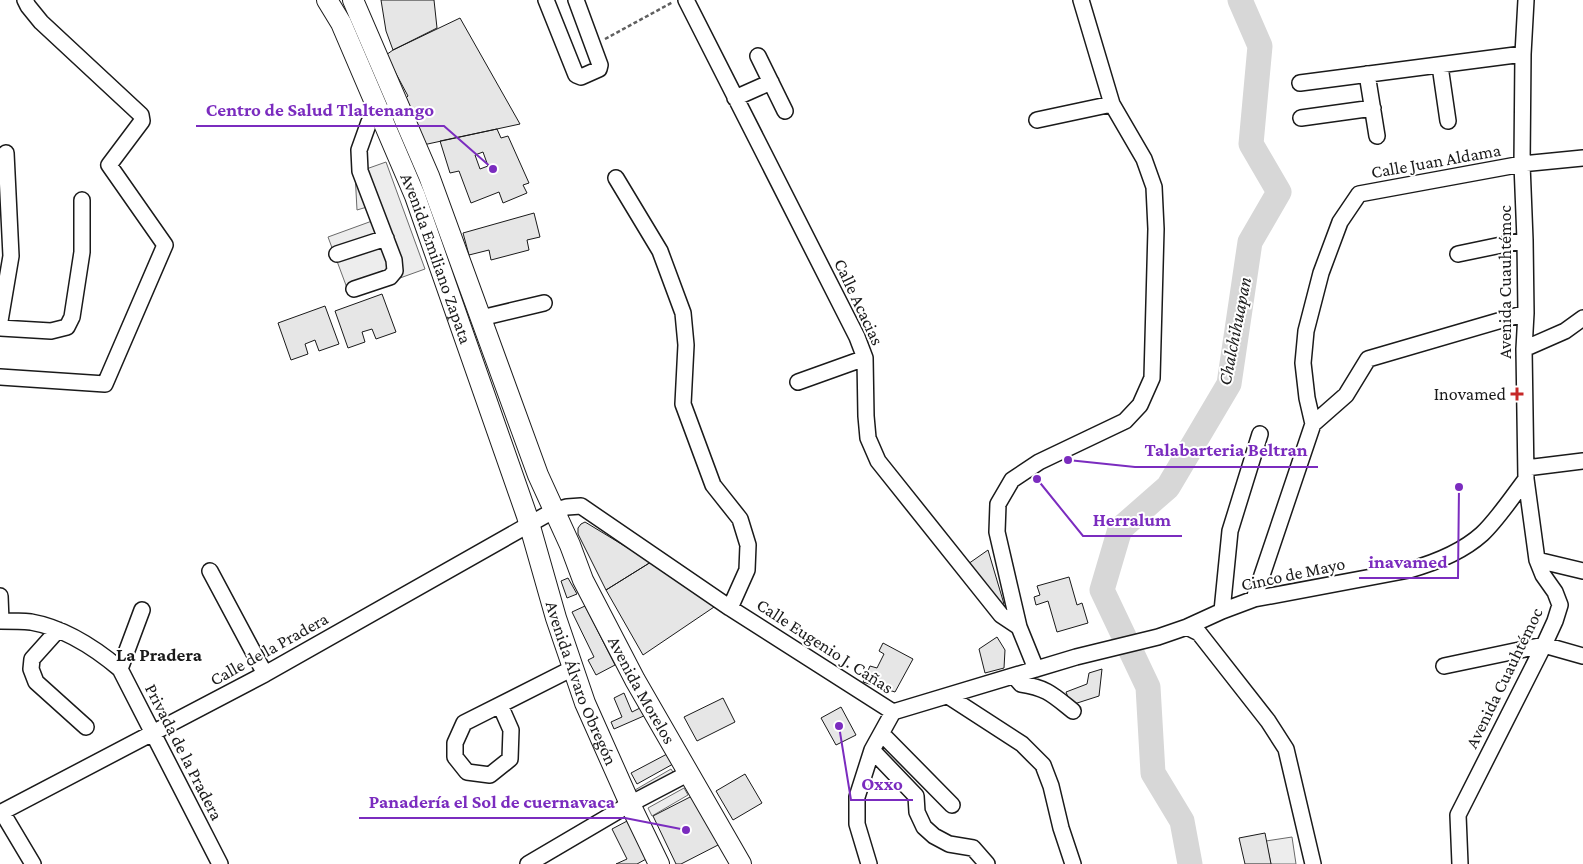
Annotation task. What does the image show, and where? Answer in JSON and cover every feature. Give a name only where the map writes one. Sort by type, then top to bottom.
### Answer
[{"type":"main road","name":"Avenida Emiliano Zapata","points":[[327,0],[341,23],[415,196],[530,524]]},
{"type":"main road","name":"Avenida Emiliano Zapata","points":[[353,0],[429,176],[538,475],[553,511]]},
{"type":"main road","name":"Avenida Morelos","points":[[553,511],[570,545],[583,580],[635,680],[741,864]]},
{"type":"main road","name":"Avenida Álvaro Obregón","points":[[530,524],[556,618],[585,703],[630,804],[660,864]]},
{"type":"street","points":[[0,376],[106,384],[165,245],[109,165],[142,121],[141,115],[41,22],[25,0]]},
{"type":"street","points":[[341,23],[353,0]]},
{"type":"street","points":[[546,0],[576,75],[581,77],[599,69],[600,65],[576,0]]},
{"type":"street","name":"Calle Acacias","points":[[686,0],[857,337],[865,358],[868,438],[878,461],[1001,615],[1019,627]]},
{"type":"street","points":[[1036,669],[1019,627],[997,532],[998,504],[1012,480],[1038,462],[1125,421],[1140,405],[1152,378],[1156,229],[1154,187],[1144,159],[1112,104],[1081,0]]},
{"type":"street","name":"Avenida Cuauhtémoc","points":[[1460,864],[1458,815],[1544,645],[1560,605],[1555,592],[1543,576],[1537,560],[1526,474],[1524,349],[1526,313],[1522,164],[1523,54],[1526,0]]},
{"type":"street","points":[[1300,83],[1523,54]]},
{"type":"street","points":[[758,56],[785,111]]},
{"type":"street","points":[[1440,66],[1448,121]]},
{"type":"street","points":[[1368,74],[1378,136]]},
{"type":"street","points":[[735,98],[771,82]]},
{"type":"street","points":[[1037,120],[1112,104]]},
{"type":"street","points":[[354,289],[390,277],[395,271],[394,260],[360,172],[359,150],[369,122],[400,108]]},
{"type":"street","points":[[1301,118],[1373,108]]},
{"type":"street","points":[[0,321],[11,256],[6,153]]},
{"type":"street","name":"Calle Juan Aldama","points":[[1313,424],[1307,398],[1303,363],[1306,331],[1321,273],[1340,222],[1359,194],[1522,164],[1583,158]]},
{"type":"street","points":[[616,178],[660,251],[683,313],[686,345],[683,404],[713,485],[740,519],[748,545],[747,570],[730,608]]},
{"type":"street","points":[[0,328],[51,331],[66,327],[72,316],[82,252],[82,200]]},
{"type":"street","points":[[337,254],[386,238]]},
{"type":"street","points":[[1458,254],[1525,240]]},
{"type":"street","points":[[481,318],[544,303]]},
{"type":"street","points":[[1254,599],[1313,424],[1346,395],[1368,359],[1526,313]]},
{"type":"street","points":[[1524,349],[1565,331],[1583,318]]},
{"type":"street","points":[[798,382],[865,358]]},
{"type":"street","points":[[1222,611],[1230,531],[1260,434]]},
{"type":"street","points":[[1526,474],[1583,461]]},
{"type":"street","name":"Cinco de Mayo","points":[[1187,627],[1254,599],[1381,575],[1428,564],[1465,547],[1483,534],[1526,474]]},
{"type":"street","name":"Calle Eugenio J. Cañas","points":[[553,511],[581,506],[730,608],[893,712],[1076,657],[1158,637],[1187,627]]},
{"type":"street","name":"Calle de la Pradera","points":[[1,812],[265,674],[553,511]]},
{"type":"street","points":[[1537,560],[1583,571]]},
{"type":"street","points":[[210,571],[265,674]]},
{"type":"street","points":[[0,596],[0,621]]},
{"type":"street","points":[[120,669],[142,610]]},
{"type":"street","name":"Privada de la Pradera","points":[[0,621],[32,622],[58,630],[95,648],[120,669],[220,864]]},
{"type":"street","points":[[1187,627],[1199,633],[1268,721],[1286,749],[1313,864]]},
{"type":"street","points":[[58,630],[32,659],[31,669],[36,682],[86,727]]},
{"type":"street","points":[[1444,666],[1544,645],[1583,656]]},
{"type":"street","points":[[500,705],[510,730],[510,759],[490,775],[467,772],[455,757],[455,743],[464,722],[573,668]]},
{"type":"street","points":[[1014,676],[1021,684],[1039,687],[1051,693],[1073,711]]},
{"type":"street","points":[[948,696],[1022,744],[1042,765],[1051,786],[1061,828],[1073,864]]},
{"type":"street","points":[[869,864],[857,824],[857,797],[872,750],[893,712]]},
{"type":"street","points":[[882,734],[952,805]]},
{"type":"street","points":[[872,750],[916,796],[916,812],[924,827],[934,836],[949,844],[973,848],[987,864]]},
{"type":"street","points":[[528,864],[630,804],[689,773]]},
{"type":"street","points":[[1,812],[33,864]]},
{"type":"path","points":[[594,45],[677,0]]},
{"type":"shaded area","points":[[386,162],[425,269],[350,296],[328,237],[372,221],[367,207],[357,210],[355,173]]},
{"type":"shaded area","points":[[671,769],[676,777],[639,798],[635,790]]},
{"type":"shaded area","points":[[684,788],[688,795],[652,816],[648,808]]},
{"type":"shaded area","points":[[1292,837],[1296,864],[1271,864],[1266,841]]},
{"type":"building","points":[[381,0],[434,0],[437,28],[393,50],[386,31]]},
{"type":"building","points":[[460,18],[520,124],[423,145],[403,101],[408,96],[386,55]]},
{"type":"building","points":[[497,129],[501,138],[508,136],[529,183],[523,185],[527,193],[503,203],[499,192],[471,203],[459,171],[450,173],[440,141]],"holes":[[[483,152],[488,166],[480,169],[475,155]]]},
{"type":"building","points":[[534,213],[540,237],[527,240],[529,250],[491,260],[489,250],[469,255],[463,233]]},
{"type":"building","points":[[382,294],[396,332],[376,339],[372,329],[362,332],[365,342],[348,348],[335,311]]},
{"type":"building","points":[[325,306],[339,344],[319,351],[315,340],[305,344],[308,354],[291,360],[278,323]]},
{"type":"building","points":[[585,522],[651,562],[606,590],[578,534],[578,528]]},
{"type":"building","points":[[988,550],[1004,604],[1001,605],[968,564]]},
{"type":"building","points":[[651,562],[717,605],[643,655],[606,590]]},
{"type":"building","points":[[1069,577],[1077,605],[1082,603],[1088,623],[1057,632],[1048,601],[1036,605],[1034,597],[1040,595],[1037,586]]},
{"type":"building","points":[[568,578],[577,594],[567,598],[561,581]]},
{"type":"building","points":[[585,606],[615,665],[596,675],[588,660],[594,657],[572,612]]},
{"type":"building","points":[[997,637],[1005,650],[1004,668],[985,673],[979,649]]},
{"type":"building","points":[[883,643],[913,659],[895,692],[863,682],[870,666],[877,668],[884,654],[879,651]]},
{"type":"building","points":[[1102,669],[1099,696],[1071,705],[1066,692],[1087,684],[1089,673]]},
{"type":"building","points":[[624,693],[632,712],[642,707],[646,715],[614,729],[611,722],[622,717],[614,698]]},
{"type":"building","points":[[723,698],[735,722],[697,741],[684,717]]},
{"type":"building","points":[[841,707],[856,735],[836,745],[821,718]]},
{"type":"building","points":[[667,754],[673,764],[637,784],[631,773]]},
{"type":"building","points":[[745,774],[762,803],[733,820],[716,791]]},
{"type":"building","points":[[692,796],[720,844],[681,864],[676,864],[653,816]]},
{"type":"building","points":[[629,820],[648,858],[637,864],[616,864],[627,859],[612,829]]},
{"type":"building","points":[[1265,833],[1271,864],[1245,864],[1239,838]]},
{"type":"waterway","name":"Chalchihuapan","points":[[1190,864],[1182,821],[1153,773],[1148,687],[1102,590],[1120,529],[1168,487],[1229,384],[1250,242],[1279,192],[1251,144],[1260,46],[1240,0]]},
{"type":"place","name":"Centro de Salud Tlaltenango","points":[[493,169]]},
{"type":"place","name":"Inovamed","points":[[1517,394]]},
{"type":"place","name":"Talabarteria Beltran","points":[[1068,460]]},
{"type":"place","name":"Herralum","points":[[1037,479]]},
{"type":"place","name":"inavamed","points":[[1459,487]]},
{"type":"place","name":"Oxxo","points":[[839,726]]},
{"type":"place","name":"Panadería el Sol de cuernavaca","points":[[686,830]]},
{"type":"district","name":"La Pradera","points":[[159,654]]}]
